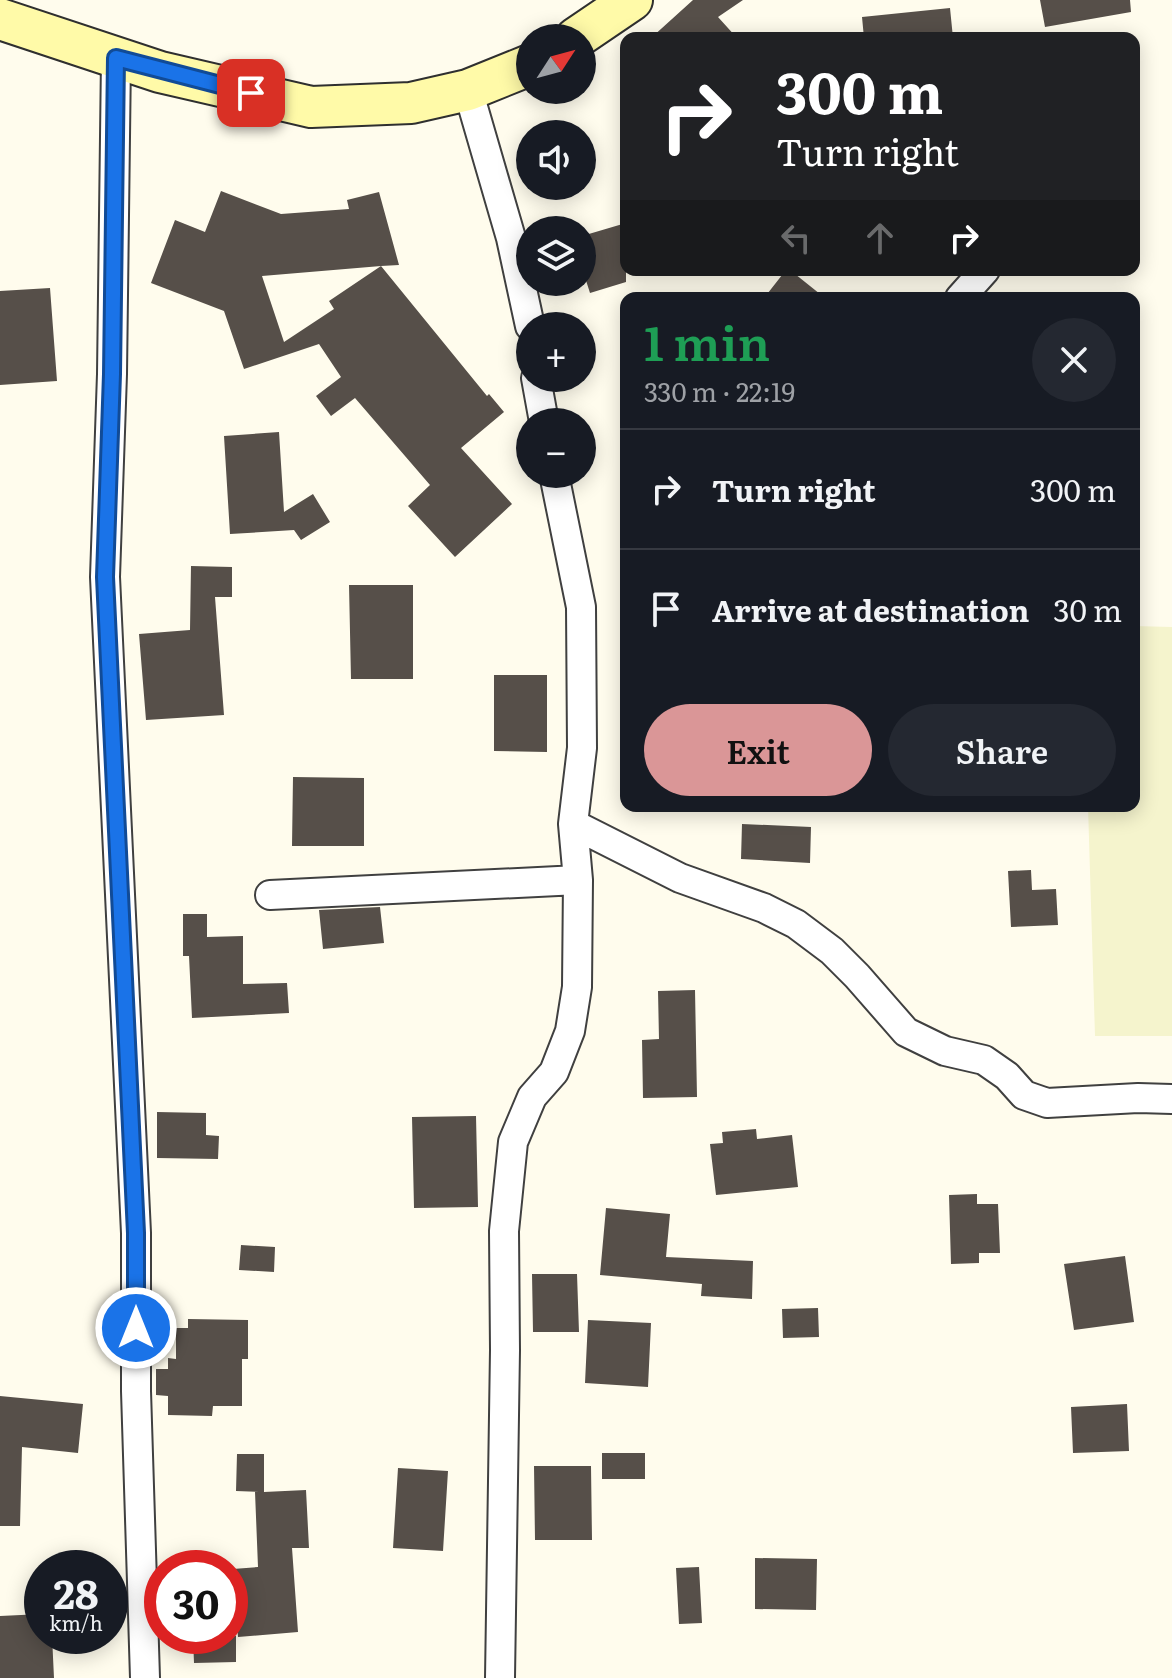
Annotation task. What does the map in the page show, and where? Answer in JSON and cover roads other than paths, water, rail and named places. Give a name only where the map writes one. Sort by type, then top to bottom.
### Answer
[{"type":"main road","points":[[596,24],[632,0]]},
{"type":"main road","points":[[0,19],[160,72],[311,107],[411,103],[468,90],[516,71]]},
{"type":"street","points":[[116,58],[112,374],[105,577],[136,1233],[136,1391],[145,1678]]},
{"type":"street","points":[[468,90],[511,238],[527,312]]},
{"type":"street","points":[[965,292],[980,276]]},
{"type":"street","points":[[500,1678],[504,1231],[513,1142],[532,1097],[554,1072],[570,1031],[577,987],[578,880],[573,824],[582,748],[581,607],[557,488]]},
{"type":"street","points":[[573,824],[680,878],[764,908],[796,924],[832,951],[906,1032],[945,1051],[984,1060],[1007,1076],[1024,1095],[1047,1103],[1172,1099]]},
{"type":"street","points":[[270,895],[578,880]]}]
